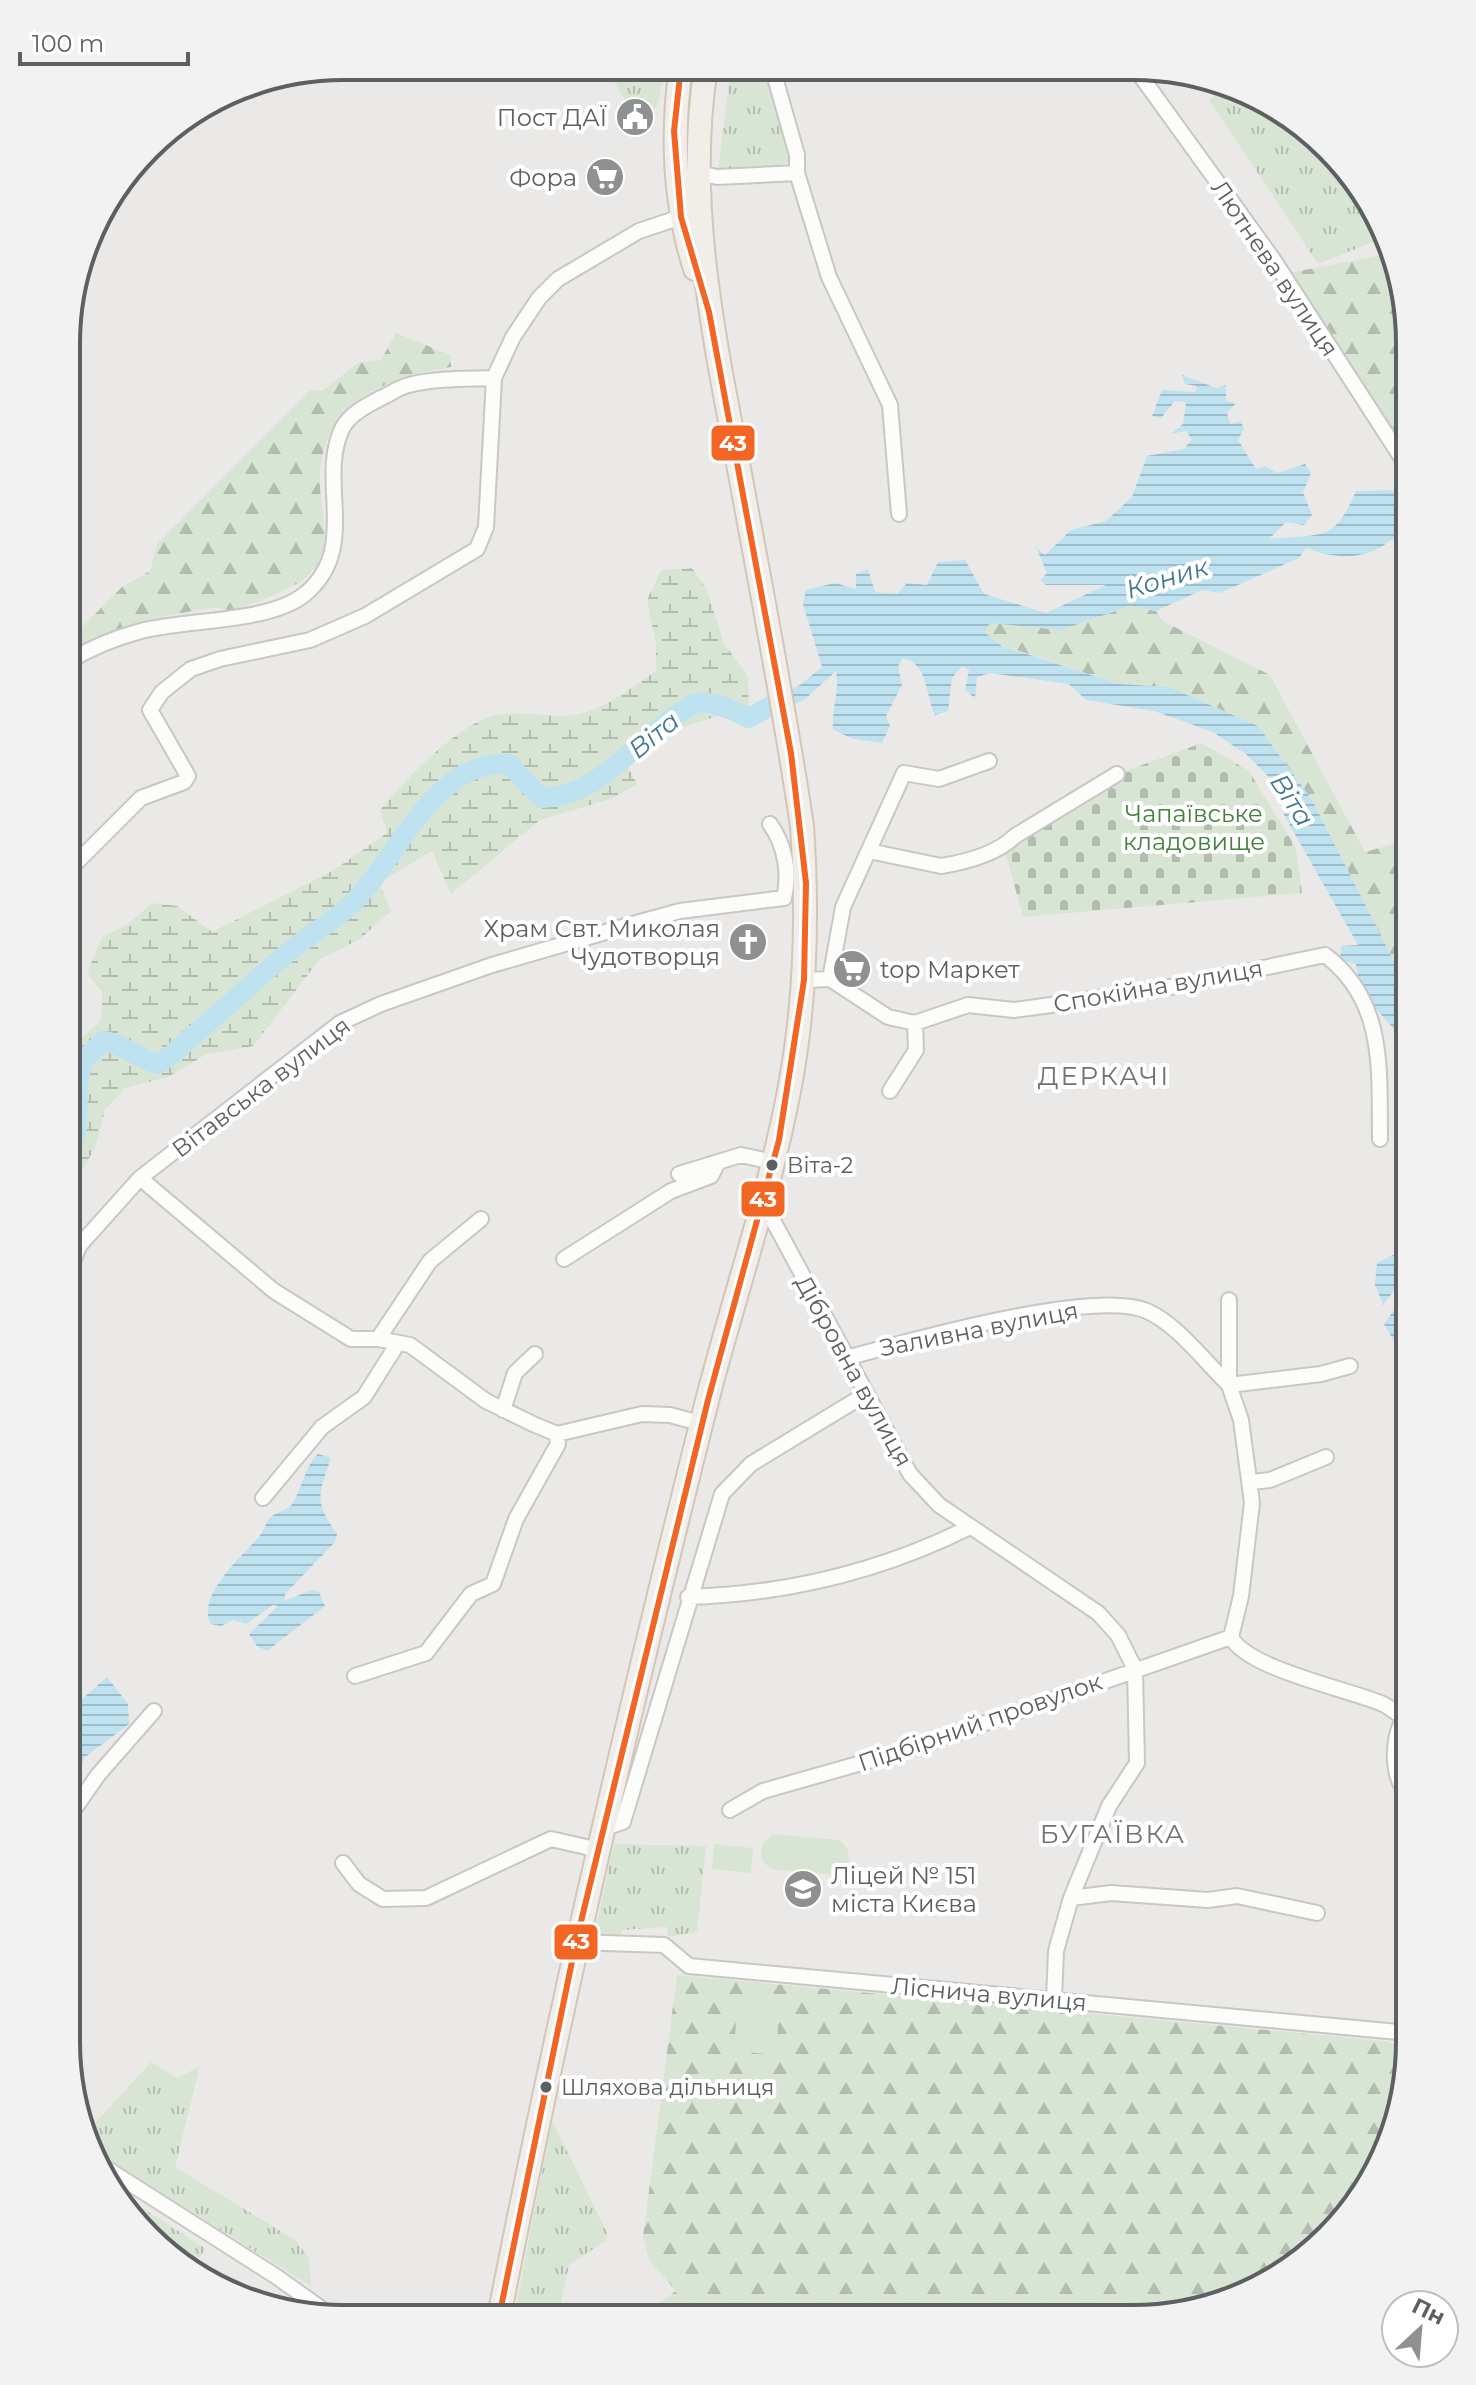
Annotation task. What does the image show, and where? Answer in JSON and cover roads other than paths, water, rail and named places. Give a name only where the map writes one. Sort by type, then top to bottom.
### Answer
[{"type":"main road","points":[[501,2305],[576,1942],[703,1424],[773,1162],[790,1084],[804,980],[805,869],[791,753],[709,312],[681,217],[674,131],[680,80]]},
{"type":"main road","points":[[704,80],[698,129],[698,173],[709,312]]},
{"type":"street","points":[[776,80],[797,155],[797,173],[829,277],[890,405],[899,514]]},
{"type":"street","name":"Лютнева вулиця","points":[[1144,81],[1273,259],[1396,449]]},
{"type":"street","points":[[698,173],[717,177],[797,173]]},
{"type":"street","points":[[80,859],[141,798],[184,782],[188,776],[150,710],[162,692],[191,669],[220,659],[310,640],[365,616],[477,549],[486,527],[494,378],[513,337],[539,298],[558,279],[639,231],[681,217]]},
{"type":"street","points":[[80,655],[141,631],[228,616],[265,615],[305,594],[320,577],[333,552],[336,448],[344,425],[364,407],[406,385],[494,378]]},
{"type":"street","points":[[830,979],[843,907],[904,773],[939,779],[989,761]]},
{"type":"street","points":[[869,851],[941,866],[952,864],[1004,847],[1015,836],[1117,774]]},
{"type":"street","name":"Вітавська вулиця","points":[[80,1245],[140,1178],[340,1023],[381,1004],[492,965],[654,918],[784,898],[788,882],[781,839],[770,824]]},
{"type":"street","name":"Спокійна вулиця","points":[[915,1023],[968,1005],[1014,1010],[1044,1006],[1177,986],[1325,955],[1339,966],[1373,1020],[1380,1139]]},
{"type":"street","points":[[804,980],[830,979],[888,1017],[915,1023],[916,1050],[890,1091]]},
{"type":"street","points":[[679,1174],[741,1155],[773,1162]]},
{"type":"street","points":[[564,1259],[671,1191],[711,1176],[718,1162]]},
{"type":"street","points":[[140,1178],[274,1291],[351,1339],[378,1339],[410,1345],[486,1401],[557,1434],[642,1414],[670,1415],[703,1424]]},
{"type":"street","name":"Дібровна вулиця","points":[[763,1202],[910,1474],[939,1505],[1098,1613],[1118,1635],[1135,1669],[1137,1763],[1109,1806],[1071,1898],[1056,1951],[1054,1999]]},
{"type":"street","points":[[378,1339],[430,1261],[481,1219]]},
{"type":"street","points":[[1229,1300],[1229,1385],[1241,1420],[1251,1482],[1250,1524],[1231,1637],[1239,1648],[1269,1665],[1387,1706],[1395,1712]]},
{"type":"street","name":"Заливна вулиця","points":[[846,1358],[1035,1313],[1131,1307],[1145,1310],[1163,1321],[1229,1385]]},
{"type":"street","points":[[263,1498],[322,1427],[364,1397],[398,1343]]},
{"type":"street","points":[[503,1410],[515,1373],[535,1354]]},
{"type":"street","points":[[1229,1385],[1321,1374],[1350,1366]]},
{"type":"street","points":[[604,1828],[623,1822],[688,1597],[722,1494],[751,1464],[866,1394]]},
{"type":"street","points":[[355,1676],[426,1653],[471,1594],[493,1584],[516,1519],[558,1444],[557,1434]]},
{"type":"street","points":[[1251,1482],[1270,1480],[1326,1457]]},
{"type":"street","points":[[688,1597],[744,1595],[825,1581],[929,1547],[970,1527]]},
{"type":"street","name":"Підбірний провулок","points":[[730,1810],[763,1791],[914,1748],[1231,1637]]},
{"type":"street","points":[[80,1801],[98,1775],[154,1711]]},
{"type":"street","points":[[343,1863],[359,1884],[383,1899],[426,1898],[551,1839],[599,1850]]},
{"type":"street","points":[[1071,1898],[1111,1893],[1208,1900],[1237,1896],[1317,1913]]},
{"type":"street","name":"Ліснича вулиця","points":[[576,1942],[664,1945],[689,1966],[1395,2032]]},
{"type":"street","points":[[116,2174],[314,2303]]},
{"type":"water","name":"Коник","points":[[1182,375],[1216,388],[1226,385],[1226,401],[1236,403],[1227,413],[1230,424],[1240,421],[1244,428],[1238,440],[1256,469],[1265,466],[1277,473],[1305,464],[1311,473],[1303,492],[1312,515],[1304,525],[1286,522],[1269,539],[1324,533],[1340,520],[1356,491],[1391,490],[1396,493],[1396,541],[1390,540],[1372,552],[1350,556],[1306,548],[1299,558],[1220,593],[1202,590],[1156,611],[1130,606],[1061,630],[990,623],[984,632],[1002,646],[1118,684],[1169,687],[1258,726],[1312,800],[1396,965],[1396,1031],[1361,992],[1356,964],[1340,960],[1341,946],[1358,945],[1284,815],[1283,791],[1247,755],[1213,732],[1154,711],[1086,700],[1069,684],[990,673],[977,677],[975,698],[965,690],[969,670],[962,666],[952,678],[948,711],[935,715],[922,673],[911,661],[903,658],[898,666],[902,685],[886,716],[890,726],[882,743],[854,739],[833,730],[836,671],[804,700],[749,724],[750,710],[800,685],[822,667],[803,604],[806,590],[835,583],[856,589],[856,574],[868,569],[875,592],[897,594],[907,583],[927,585],[938,562],[965,560],[984,594],[1046,613],[1106,585],[1046,585],[1040,580],[1047,573],[1036,547],[1045,555],[1071,530],[1106,521],[1132,497],[1147,456],[1184,449],[1192,439],[1186,431],[1171,434],[1183,424],[1186,402],[1175,401],[1161,418],[1152,416],[1162,390],[1196,392],[1197,386],[1185,384]]},
{"type":"water","points":[[1395,1255],[1395,1289],[1383,1305],[1375,1285],[1377,1263]]},
{"type":"water","points":[[1395,1308],[1395,1343],[1384,1324]]},
{"type":"water","points":[[318,1454],[331,1458],[320,1498],[337,1534],[335,1542],[285,1594],[284,1601],[312,1590],[319,1592],[325,1606],[267,1651],[257,1646],[249,1634],[278,1606],[273,1605],[246,1624],[233,1620],[221,1626],[211,1624],[208,1613],[210,1602],[223,1577],[259,1537],[270,1518],[293,1503]]},
{"type":"water","points":[[107,1677],[128,1704],[129,1724],[85,1757],[80,1768],[80,1701]]},
{"type":"waterway","name":"Віта","points":[[80,1073],[85,1058],[104,1041],[158,1064],[171,1055],[291,950],[346,909],[364,891],[416,819],[457,779],[481,767],[509,764],[541,798],[562,795],[598,779],[658,728],[693,704],[703,702],[716,705],[749,718],[772,705]]},
{"type":"place","name":"Пост ДАЇ","points":[[635,117]]},
{"type":"place","name":"Фора","points":[[605,177]]},
{"type":"place","name":"Храм Свт. Миколая Чудотворця","points":[[748,942]]},
{"type":"place","name":"top Маркет","points":[[852,969]]},
{"type":"place","name":"Віта-2","points":[[772,1165]]},
{"type":"place","name":"Ліцей № 151 міста Києва","points":[[803,1889]]},
{"type":"place","name":"Шляхова дільниця","points":[[546,2087]]},
{"type":"district","name":"ДЕРКАЧІ","points":[[1104,1076]]},
{"type":"district","name":"БУГАЇВКА","points":[[1113,1834]]},
{"type":"park label","name":"Чапаївське кладовище","points":[[1194,827]]}]
